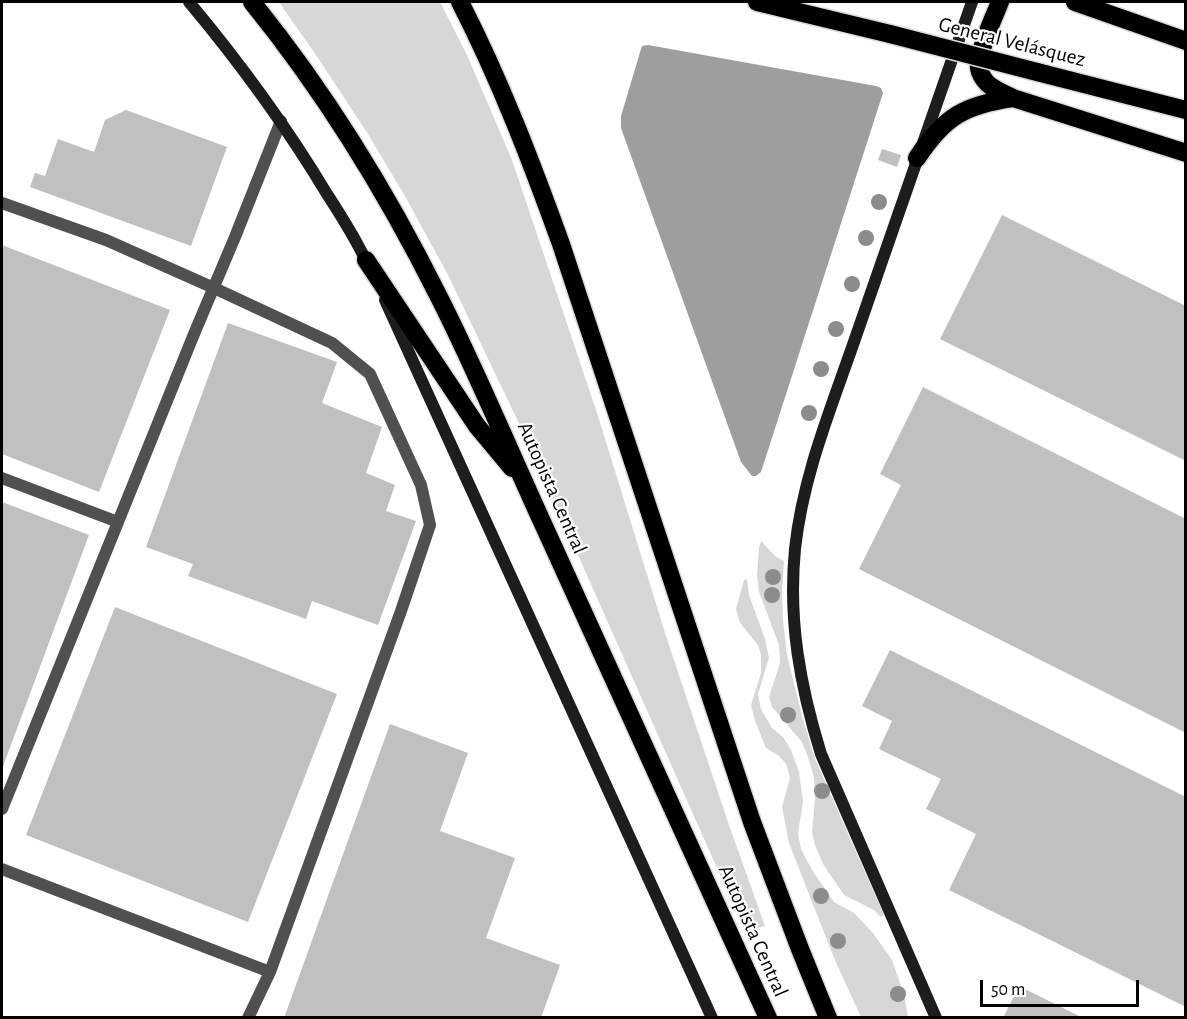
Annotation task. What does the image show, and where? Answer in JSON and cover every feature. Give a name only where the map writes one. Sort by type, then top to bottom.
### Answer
[{"type":"highway","name":"Autopista Central","points":[[252,2],[302,67],[336,118],[405,232],[438,295],[470,359],[768,1017]]},
{"type":"highway","name":"Autopista Central","points":[[460,2],[486,52],[537,176],[752,822],[828,1017]]},
{"type":"highway","name":"General Velásquez","points":[[757,2],[1185,110]]},
{"type":"highway","points":[[1000,2],[981,53],[979,69],[989,86],[1013,98],[1185,153]]},
{"type":"highway","points":[[1075,2],[1185,41]]},
{"type":"highway","points":[[917,158],[936,131],[955,116],[996,100],[1013,98]]},
{"type":"highway","points":[[366,260],[477,426],[506,463],[523,480]]},
{"type":"street","points":[[189,2],[281,121],[366,260],[712,1017]]},
{"type":"street","points":[[936,1017],[821,754],[801,680],[794,615],[795,550],[799,520],[813,462],[972,2]]},
{"type":"lane","points":[[2,809],[236,237],[281,121]]},
{"type":"lane","points":[[2,203],[106,240],[332,343],[370,374],[421,485],[430,525],[270,972],[248,1017]]},
{"type":"lane","points":[[2,478],[118,522]]},
{"type":"lane","points":[[2,869],[270,972]]},
{"type":"shaded area","points":[[279,2],[440,2],[467,55],[512,160],[598,416],[666,636],[765,926],[745,931],[526,438],[448,275],[368,134]]},
{"type":"shaded area","points":[[648,45],[876,86],[881,88],[883,93],[761,472],[756,476],[752,476],[741,462],[621,128],[621,116],[641,49],[642,46]]},
{"type":"shaded area","points":[[761,541],[776,557],[784,561],[782,591],[787,655],[802,716],[815,759],[884,915],[881,917],[874,910],[844,895],[823,864],[815,845],[812,832],[814,778],[808,757],[802,742],[772,707],[769,697],[780,663],[779,645],[759,592],[757,574]]},
{"type":"shaded area","points":[[747,579],[749,595],[765,639],[769,658],[758,694],[761,709],[772,728],[783,737],[791,750],[799,772],[803,802],[798,833],[801,849],[834,902],[854,913],[873,933],[892,960],[904,995],[908,1017],[861,1017],[834,958],[789,843],[782,807],[790,778],[786,764],[779,756],[766,748],[751,705],[761,673],[761,655],[758,645],[740,623],[736,609],[744,580]]},
{"type":"building","points":[[126,110],[227,147],[191,246],[30,187],[35,173],[45,176],[58,139],[94,152],[105,120]]},
{"type":"building","points":[[882,149],[901,155],[897,167],[878,160]]},
{"type":"building","points":[[1002,215],[1186,306],[1186,461],[940,339]]},
{"type":"building","points":[[2,245],[170,310],[99,492],[2,454]]},
{"type":"building","points":[[228,323],[337,362],[322,403],[382,427],[366,473],[395,485],[386,511],[416,521],[378,625],[312,601],[306,619],[188,576],[193,564],[146,547]]},
{"type":"building","points":[[923,387],[1186,519],[1186,733],[859,569],[901,485],[880,474]]},
{"type":"building","points":[[2,502],[89,535],[2,769]]},
{"type":"building","points":[[115,607],[337,694],[248,922],[26,835]]},
{"type":"building","points":[[890,650],[1186,797],[1186,1007],[949,890],[976,834],[926,809],[941,779],[879,749],[892,721],[862,706]]},
{"type":"building","points":[[390,724],[468,753],[440,831],[515,858],[486,938],[560,965],[541,1018],[284,1018]]},
{"type":"building","points":[[1019,986],[1083,1018],[1003,1018]]}]
